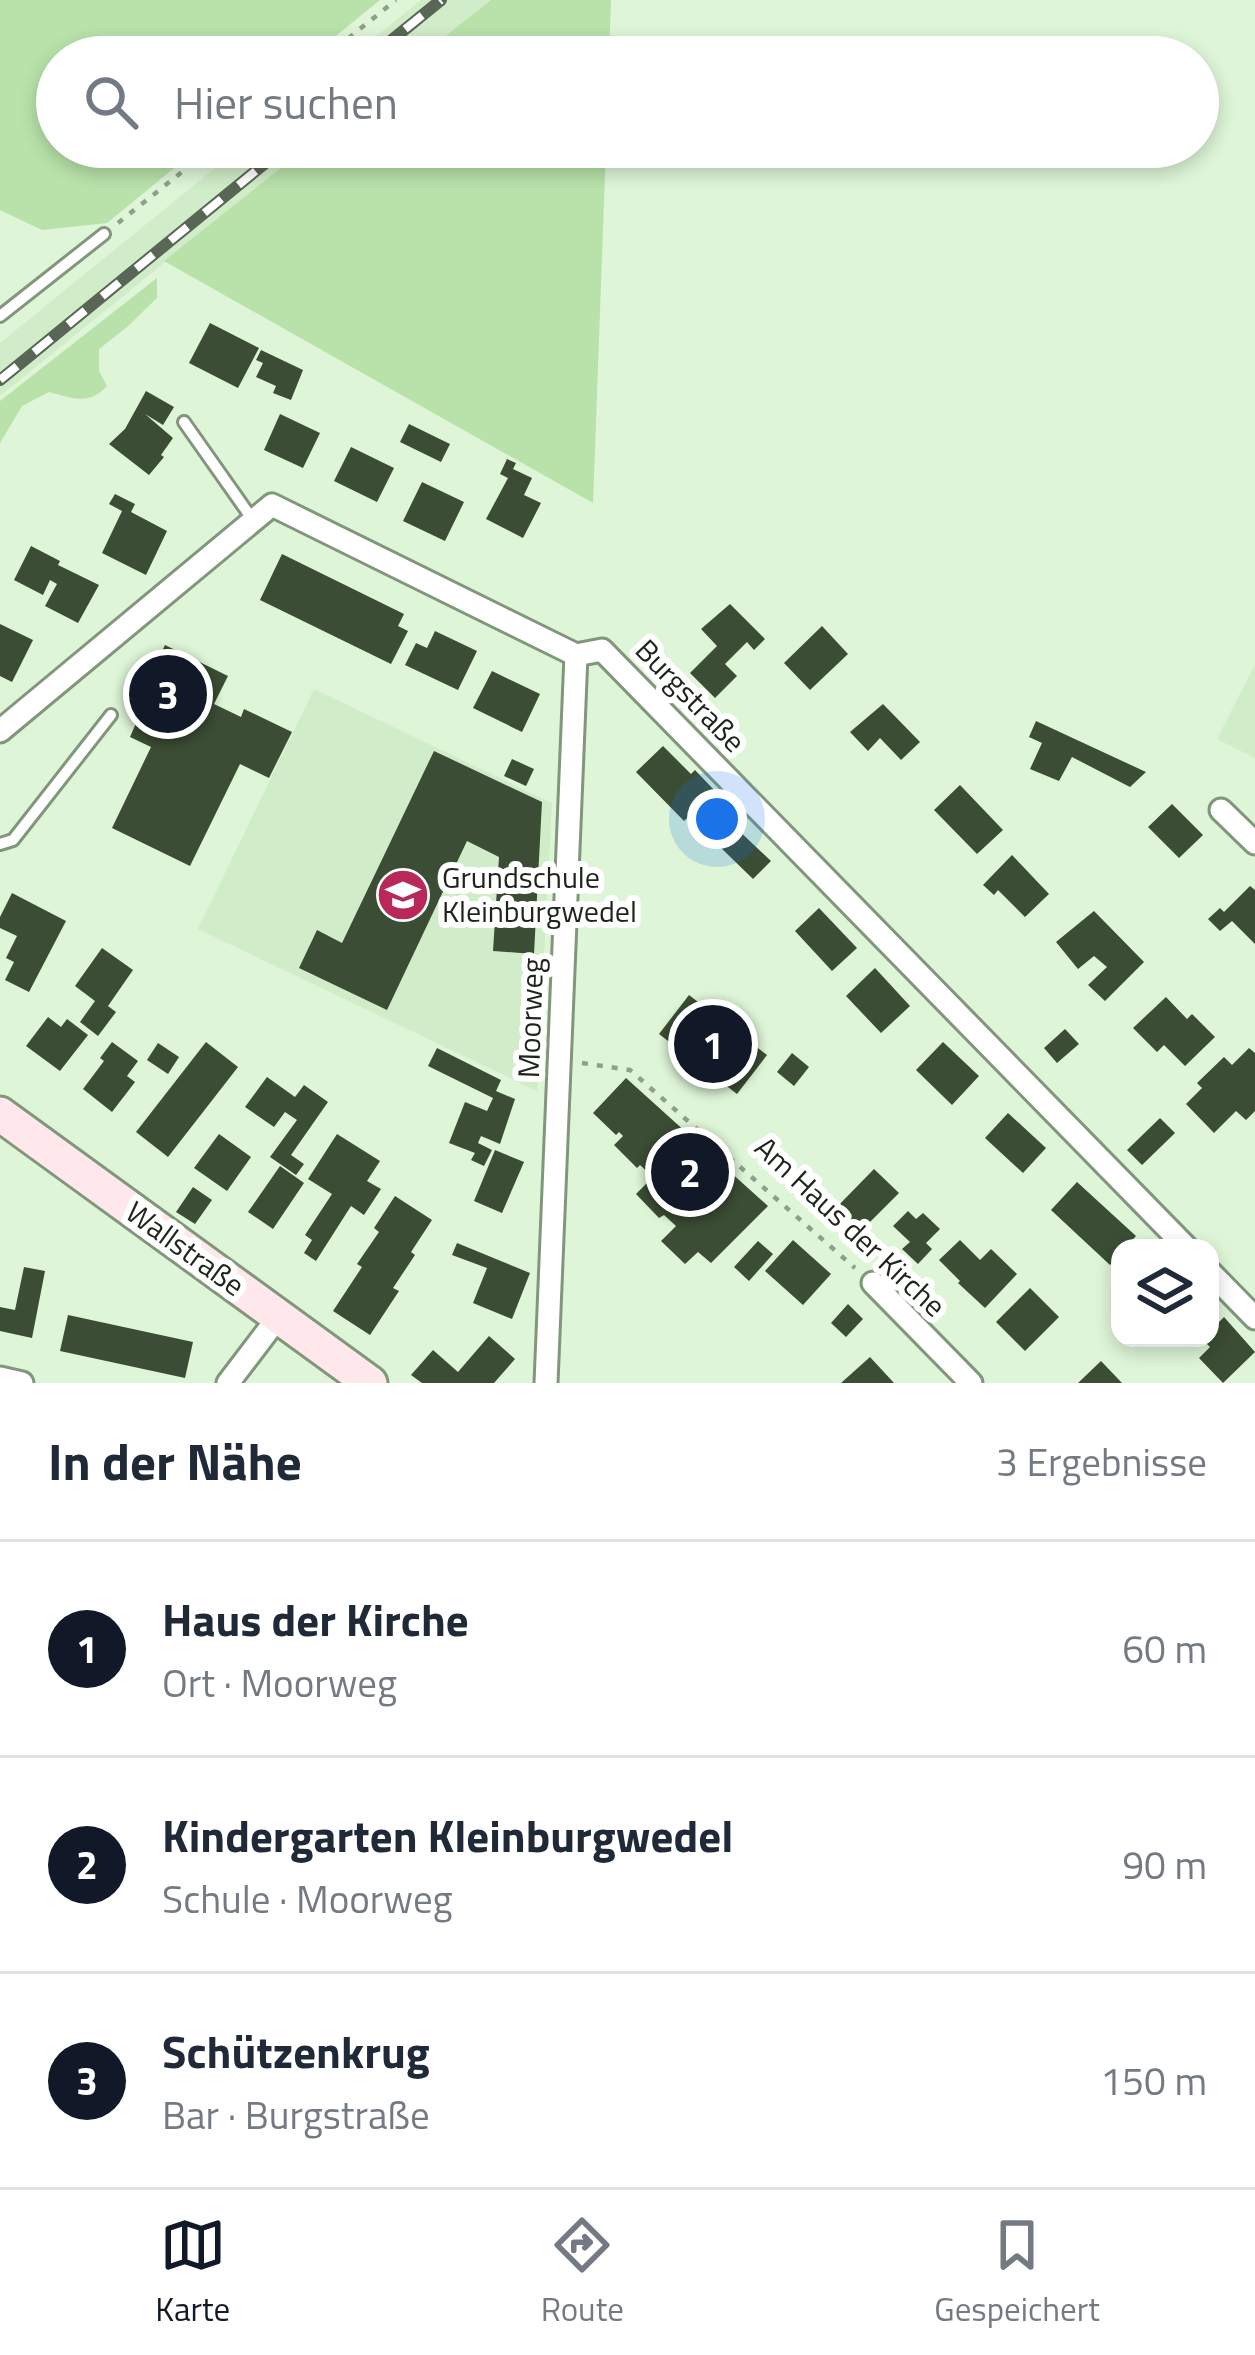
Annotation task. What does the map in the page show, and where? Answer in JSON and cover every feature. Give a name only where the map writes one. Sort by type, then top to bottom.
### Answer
[{"type":"street","name":"Burgstraße","points":[[253,520],[272,505],[576,655],[602,650],[1177,1239]]},
{"type":"street","points":[[0,731],[253,520]]},
{"type":"street","name":"Moorweg","points":[[546,1383],[576,655]]},
{"type":"street","points":[[1221,810],[1255,843]]},
{"type":"street","name":"Wallstraße","points":[[0,1114],[370,1383]]},
{"type":"street","points":[[1219,1281],[1255,1318]]},
{"type":"street","name":"Am Haus der Kirche","points":[[873,1283],[971,1383]]},
{"type":"street","points":[[228,1383],[279,1316]]},
{"type":"street","points":[[0,1378],[22,1383]]},
{"type":"lane","points":[[0,316],[104,234]]},
{"type":"lane","points":[[184,422],[253,520]]},
{"type":"lane","points":[[0,844],[13,840],[111,715]]},
{"type":"path","points":[[352,36],[397,0]]},
{"type":"path","points":[[104,234],[187,168]]},
{"type":"path","name":"Am Haus der Kirche","points":[[559,1060],[630,1070],[873,1283]]},
{"type":"shaded area","points":[[0,0],[380,0],[336,36],[36,36],[36,168],[174,168],[107,223],[42,230],[0,210]]},
{"type":"shaded area","points":[[421,0],[491,0],[446,36],[377,36]]},
{"type":"shaded area","points":[[491,0],[611,0],[610,36],[446,36]]},
{"type":"shaded area","points":[[215,168],[281,168],[0,396],[0,343]]},
{"type":"shaded area","points":[[281,168],[605,168],[593,503],[164,261]]},
{"type":"shaded area","points":[[157,278],[157,298],[99,349],[99,371],[107,386],[87,398],[49,392],[22,406],[0,443],[0,401]]},
{"type":"shaded area","points":[[1255,664],[1255,758],[1217,739]]},
{"type":"shaded area","points":[[314,689],[552,803],[537,1091],[198,929]]},
{"type":"building","points":[[210,323],[259,348],[238,388],[189,363]]},
{"type":"building","points":[[261,350],[303,370],[291,400],[273,393],[276,386],[256,377],[263,363],[256,360]]},
{"type":"building","points":[[146,391],[174,407],[163,425],[145,414],[173,438],[149,475],[109,444],[125,429]]},
{"type":"building","points":[[280,414],[320,433],[303,468],[264,450]]},
{"type":"building","points":[[409,424],[450,444],[441,462],[400,442]]},
{"type":"building","points":[[351,447],[394,468],[377,502],[334,481]]},
{"type":"building","points":[[507,459],[516,463],[513,469],[532,478],[524,495],[541,503],[523,538],[486,519],[508,478],[500,474]]},
{"type":"building","points":[[422,482],[464,502],[445,541],[403,521]]},
{"type":"building","points":[[115,494],[135,504],[131,512],[167,531],[146,575],[102,553],[122,511],[109,504]]},
{"type":"building","points":[[31,546],[99,585],[78,623],[45,606],[57,584],[50,580],[43,595],[14,580]]},
{"type":"building","points":[[282,554],[404,614],[398,626],[408,631],[391,664],[260,600]]},
{"type":"building","points":[[730,604],[765,639],[754,650],[747,642],[725,664],[737,676],[715,698],[690,673],[717,646],[701,629]]},
{"type":"building","points":[[0,624],[33,640],[12,682],[0,676]]},
{"type":"building","points":[[822,626],[848,654],[810,690],[784,663]]},
{"type":"building","points":[[435,631],[477,651],[458,690],[405,665],[416,643],[427,648]]},
{"type":"building","points":[[165,645],[228,676],[214,704],[241,717],[244,709],[292,732],[269,778],[240,764],[190,866],[112,828],[151,747],[130,737],[141,712],[125,704],[139,675],[148,680]]},
{"type":"building","points":[[492,671],[540,694],[522,732],[473,708]]},
{"type":"building","points":[[883,704],[920,742],[901,760],[880,738],[868,751],[850,732]]},
{"type":"building","points":[[1036,721],[1146,772],[1130,787],[1072,757],[1059,781],[1030,769],[1042,743],[1029,737]]},
{"type":"building","points":[[663,746],[715,791],[684,821],[636,772]]},
{"type":"building","name":"Grundschule Kleinburgwedel","points":[[434,751],[542,802],[534,954],[493,951],[499,857],[467,841],[387,1010],[299,968],[317,930],[342,943]]},
{"type":"building","points":[[512,759],[534,769],[526,786],[504,776]]},
{"type":"building","points":[[960,785],[1003,830],[977,854],[934,810]]},
{"type":"building","points":[[1172,804],[1203,835],[1179,858],[1148,827]]},
{"type":"building","points":[[735,827],[771,861],[753,879],[717,844]]},
{"type":"building","points":[[1012,855],[1049,894],[1025,917],[998,890],[994,895],[983,885]]},
{"type":"building","points":[[1250,886],[1255,890],[1255,944],[1232,921],[1220,931],[1208,919],[1220,908],[1224,912]]},
{"type":"building","points":[[12,893],[66,921],[29,992],[5,980],[14,962],[6,958],[17,936],[0,928],[0,917]]},
{"type":"building","points":[[819,908],[857,948],[832,971],[795,931]]},
{"type":"building","points":[[1094,911],[1144,962],[1105,1001],[1088,985],[1107,967],[1094,956],[1078,969],[1056,942]]},
{"type":"building","points":[[102,948],[133,970],[108,1006],[116,1012],[98,1036],[80,1022],[95,1001],[75,986]]},
{"type":"building","points":[[875,968],[910,1006],[881,1033],[846,996]]},
{"type":"building","points":[[689,995],[767,1055],[737,1094],[659,1034]]},
{"type":"building","points":[[1166,997],[1187,1019],[1192,1014],[1215,1037],[1185,1066],[1164,1045],[1157,1052],[1133,1028]]},
{"type":"building","points":[[48,1017],[61,1027],[67,1019],[88,1035],[60,1071],[26,1046]]},
{"type":"building","points":[[1065,1029],[1079,1044],[1057,1063],[1044,1048]]},
{"type":"building","points":[[112,1042],[138,1061],[127,1076],[135,1082],[112,1112],[83,1089]]},
{"type":"building","points":[[206,1042],[238,1067],[168,1157],[136,1132]]},
{"type":"building","points":[[943,1042],[979,1076],[952,1105],[916,1070]]},
{"type":"building","points":[[158,1043],[179,1057],[168,1074],[147,1060]]},
{"type":"building","points":[[437,1048],[501,1080],[496,1091],[515,1099],[500,1144],[481,1136],[478,1143],[492,1150],[484,1166],[471,1160],[475,1153],[449,1143],[465,1102],[487,1111],[493,1098],[428,1066]]},
{"type":"building","points":[[1249,1048],[1255,1053],[1255,1111],[1246,1120],[1236,1111],[1214,1133],[1186,1104],[1202,1088],[1197,1083],[1224,1057],[1232,1065]]},
{"type":"building","points":[[792,1053],[809,1067],[794,1086],[777,1072]]},
{"type":"building","points":[[267,1077],[295,1097],[304,1085],[328,1102],[291,1155],[304,1164],[296,1175],[270,1157],[297,1120],[285,1112],[274,1127],[245,1107]]},
{"type":"building","points":[[626,1078],[768,1206],[711,1263],[698,1252],[685,1264],[661,1241],[676,1226],[664,1215],[659,1218],[636,1194],[653,1177],[614,1145],[623,1136],[593,1113]]},
{"type":"building","points":[[1008,1113],[1046,1148],[1023,1173],[985,1138]]},
{"type":"building","points":[[1160,1118],[1175,1133],[1142,1165],[1127,1150]]},
{"type":"building","points":[[219,1134],[251,1157],[227,1191],[194,1168]]},
{"type":"building","points":[[337,1134],[380,1161],[367,1181],[381,1189],[364,1215],[351,1206],[316,1261],[304,1253],[312,1240],[305,1235],[332,1194],[308,1179]]},
{"type":"building","points":[[495,1150],[524,1162],[502,1213],[474,1201]]},
{"type":"building","points":[[280,1166],[304,1183],[273,1229],[248,1212]]},
{"type":"building","points":[[874,1169],[899,1193],[857,1235],[833,1211]]},
{"type":"building","points":[[1077,1182],[1136,1236],[1111,1239],[1110,1265],[1051,1210]]},
{"type":"building","points":[[193,1187],[212,1200],[195,1224],[176,1212]]},
{"type":"building","points":[[395,1196],[432,1220],[393,1288],[399,1291],[370,1335],[333,1311],[362,1267],[357,1264]]},
{"type":"building","points":[[908,1211],[916,1219],[923,1213],[940,1229],[926,1243],[932,1249],[918,1264],[902,1249],[910,1242],[893,1226]]},
{"type":"building","points":[[793,1240],[831,1274],[803,1305],[765,1271]]},
{"type":"building","points":[[960,1240],[980,1260],[991,1249],[1017,1274],[985,1308],[939,1260]]},
{"type":"building","points":[[758,1241],[773,1254],[749,1281],[734,1267]]},
{"type":"building","points":[[457,1243],[530,1273],[512,1319],[473,1303],[487,1268],[452,1255]]},
{"type":"building","points":[[24,1267],[45,1271],[32,1338],[0,1331],[0,1307],[15,1310]]},
{"type":"building","points":[[1030,1288],[1059,1317],[1025,1351],[996,1322]]},
{"type":"building","points":[[848,1304],[863,1319],[846,1337],[831,1323]]},
{"type":"building","points":[[68,1315],[193,1342],[185,1378],[60,1351]]},
{"type":"building","points":[[1224,1317],[1255,1352],[1223,1383],[1199,1358],[1210,1347],[1219,1347],[1219,1322]]},
{"type":"building","points":[[489,1336],[515,1359],[494,1383],[422,1383],[411,1375],[433,1350],[458,1372]]},
{"type":"building","points":[[870,1357],[894,1383],[841,1383]]},
{"type":"building","points":[[1101,1361],[1122,1383],[1078,1383]]},
{"type":"railway","points":[[397,36],[441,0]]},
{"type":"railway","points":[[0,380],[259,168]]},
{"type":"place","name":"Schützenkrug","points":[[168,694]]},
{"type":"place","name":"Grundschule Kleinburgwedel","points":[[403,895]]},
{"type":"place","name":"Haus der Kirche","points":[[713,1044]]},
{"type":"place","name":"Kindergarten Kleinburgwedel","points":[[690,1172]]}]
